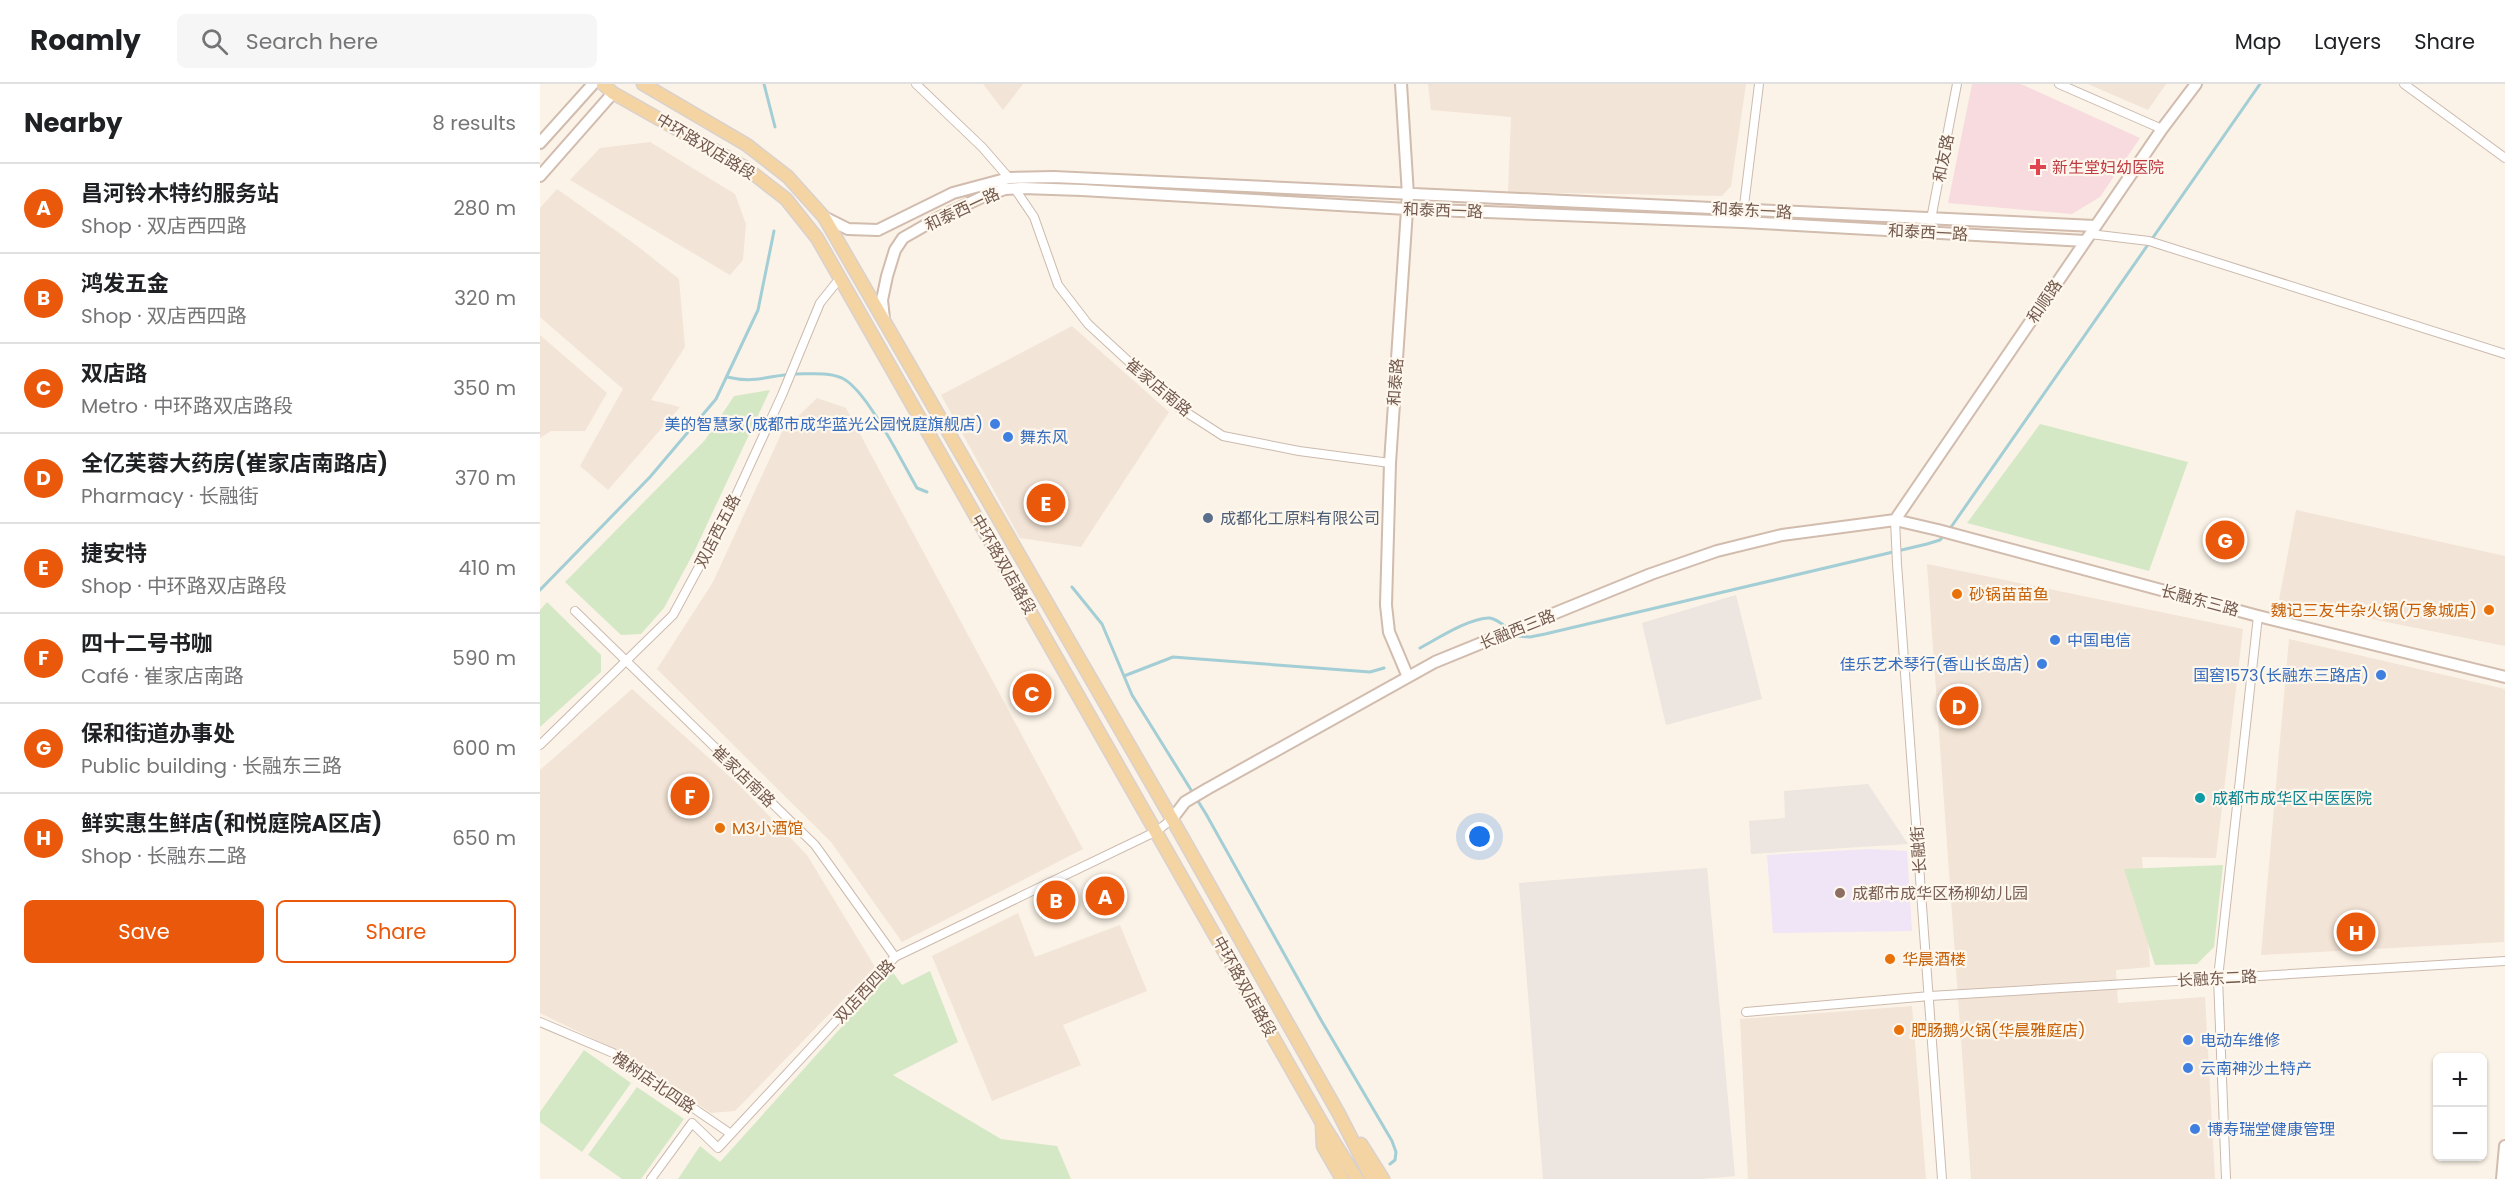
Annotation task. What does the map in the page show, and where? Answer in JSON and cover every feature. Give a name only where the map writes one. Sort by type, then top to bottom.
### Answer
[{"type":"main road","name":"中环路双店路段","points":[[603,84],[617,88],[746,168],[786,199],[817,238],[1322,1123],[1357,1179]]},
{"type":"main road","name":"中环路双店路段","points":[[643,84],[664,90],[755,152],[788,177],[824,217],[1172,819],[1339,1114]]},
{"type":"main road","points":[[1339,1114],[1372,1179]]},
{"type":"main road","points":[[1339,1114],[1373,1161],[1383,1179]]},
{"type":"main road","points":[[1322,1123],[1323,1146],[1342,1179]]},
{"type":"street","points":[[540,143],[593,84]]},
{"type":"street","points":[[916,84],[982,147],[1009,178]]},
{"type":"street","name":"和泰路","points":[[1401,84],[1408,195],[1389,463],[1386,605],[1389,632],[1408,677]]},
{"type":"street","points":[[1742,222],[1759,84]]},
{"type":"street","name":"和友路","points":[[1931,233],[1931,219],[1958,84]]},
{"type":"street","points":[[2059,84],[2162,129]]},
{"type":"street","name":"和顺路","points":[[1895,520],[2162,129],[2196,84]]},
{"type":"street","points":[[2404,84],[2505,158]]},
{"type":"street","points":[[540,176],[617,88]]},
{"type":"street","name":"和泰西一路","points":[[824,217],[848,229],[878,230],[953,193],[1009,178],[1054,177],[1408,195]]},
{"type":"street","name":"和泰西一路","points":[[885,325],[882,300],[895,250],[903,238],[938,218],[1005,189],[1082,189],[1407,209],[1742,222],[1931,233],[2090,234]]},
{"type":"street","name":"崔家店南路","points":[[1015,189],[1034,217],[1058,285],[1088,324],[1178,407],[1223,436],[1389,463]]},
{"type":"street","name":"和泰东一路","points":[[1408,195],[1931,219],[2090,234]]},
{"type":"street","points":[[2090,234],[2149,241],[2505,354]]},
{"type":"street","name":"双店西五路","points":[[540,745],[673,615],[727,514],[782,395],[820,303],[840,278]]},
{"type":"street","name":"长融东三路","points":[[1895,520],[2258,616],[2505,678]]},
{"type":"street","name":"长融街","points":[[1895,520],[1896,564],[1942,1179]]},
{"type":"street","name":"长融西三路","points":[[1172,819],[1185,802],[1435,662],[1640,578],[1717,551],[1782,535],[1895,520]]},
{"type":"street","name":"崔家店南路","points":[[575,611],[814,844],[895,957]]},
{"type":"street","points":[[2226,1179],[2217,978],[2258,616]]},
{"type":"street","name":"双店西四路","points":[[651,1179],[692,1123],[718,1148],[895,957],[1157,831],[1172,819]]},
{"type":"street","name":"长融东二路","points":[[1746,1011],[1930,996],[2505,961]]},
{"type":"street","name":"槐树店北四路","points":[[540,1022],[613,1053],[731,1134]]},
{"type":"street","points":[[2502,1179],[2505,1146]]},
{"type":"shaded area","points":[[983,84],[1023,84],[1003,110]]},
{"type":"shaded area","points":[[1428,84],[1746,84],[1731,186],[1722,196],[1508,192],[1511,117],[1431,110]]},
{"type":"shaded area","name":"新生堂妇幼医院","points":[[1972,84],[2021,84],[2140,138],[2100,197],[2072,214],[1948,203]]},
{"type":"shaded area","points":[[2088,84],[2166,84],[2148,110]]},
{"type":"shaded area","points":[[650,142],[735,194],[746,224],[743,260],[730,275],[570,180],[600,148]]},
{"type":"shaded area","points":[[557,189],[636,245],[679,279],[685,347],[651,400],[680,407],[608,490],[580,466],[623,389],[540,317],[540,208]]},
{"type":"shaded area","points":[[1072,326],[1169,412],[1081,547],[1020,538],[941,395]]},
{"type":"shaded area","points":[[540,335],[607,393],[585,431],[551,431],[540,438]]},
{"type":"shaded area","points":[[817,398],[846,408],[1083,849],[902,942],[831,842],[657,669],[713,582],[782,432]]},
{"type":"shaded area","points":[[2296,510],[2505,556],[2505,646],[2279,600]]},
{"type":"shaded area","points":[[1927,564],[2243,629],[2216,858],[2142,857],[2150,967],[2116,970],[2118,1003],[2205,997],[2215,1179],[1971,1179]]},
{"type":"shaded area","points":[[1736,595],[1762,699],[1666,725],[1642,623]]},
{"type":"shaded area","points":[[2289,639],[2505,689],[2504,942],[2261,955]]},
{"type":"shaded area","points":[[632,689],[740,786],[807,855],[875,967],[735,1111],[711,1113],[620,1052],[540,1013],[540,770]]},
{"type":"shaded area","points":[[1868,784],[1908,844],[1751,854],[1749,821],[1785,818],[1784,791]]},
{"type":"shaded area","name":"成都市成华区杨柳幼儿园","points":[[1869,849],[1907,851],[1912,931],[1773,933],[1767,855]]},
{"type":"shaded area","points":[[1707,868],[1735,1176],[1702,1179],[1543,1179],[1519,883]]},
{"type":"shaded area","points":[[1018,913],[1035,957],[1120,925],[1147,991],[1063,1025],[1081,1065],[992,1101],[932,956]]},
{"type":"shaded area","points":[[1912,1006],[1926,1179],[1748,1179],[1740,1019]]},
{"type":"green space","points":[[770,390],[694,552],[664,608],[641,634],[621,635],[565,582],[705,440],[734,396]]},
{"type":"green space","points":[[2040,424],[2188,462],[2149,571],[1967,523]]},
{"type":"green space","points":[[547,602],[601,655],[601,672],[540,727],[540,610]]},
{"type":"green space","points":[[2223,865],[2214,947],[2197,964],[2155,965],[2124,869]]},
{"type":"green space","points":[[892,971],[902,985],[930,971],[958,1042],[893,1075],[1001,1139],[1057,1146],[1071,1179],[678,1179],[700,1146],[720,1162]]},
{"type":"green space","points":[[584,1050],[631,1083],[582,1152],[540,1122],[540,1112]]},
{"type":"green space","points":[[637,1087],[684,1119],[641,1179],[622,1179],[588,1155]]},
{"type":"waterway","points":[[764,84],[775,127]]},
{"type":"waterway","points":[[1949,530],[2260,84]]},
{"type":"waterway","points":[[540,590],[650,477],[716,399],[758,310],[774,231]]},
{"type":"waterway","points":[[727,377],[746,380],[813,374],[842,378],[852,385],[873,411],[917,488],[927,492]]},
{"type":"waterway","points":[[1517,636],[1530,637],[1545,634],[1927,544],[1940,540],[1944,535]]},
{"type":"waterway","points":[[1072,587],[1102,624],[1132,695],[1206,814],[1321,1020],[1392,1141],[1396,1152],[1395,1160],[1390,1164]]},
{"type":"waterway","points":[[1420,648],[1473,621],[1490,618],[1506,627]]},
{"type":"waterway","points":[[1124,676],[1173,657],[1370,672],[1384,668]]},
{"type":"place","name":"新生堂妇幼医院","points":[[2038,167]]},
{"type":"place","name":"美的智慧家(成都市成华蓝光公园悦庭旗舰店)","points":[[995,424]]},
{"type":"place","name":"舞东风","points":[[1008,437]]},
{"type":"place","name":"捷安特","points":[[1046,503]]},
{"type":"place","name":"成都化工原料有限公司","points":[[1208,518]]},
{"type":"place","name":"保和街道办事处","points":[[2225,540]]},
{"type":"place","name":"砂锅苗苗鱼","points":[[1957,594]]},
{"type":"place","name":"魏记三友牛杂火锅(万象城店)","points":[[2489,610]]},
{"type":"place","name":"中国电信","points":[[2055,640]]},
{"type":"place","name":"佳乐艺术琴行(香山长岛店)","points":[[2042,664]]},
{"type":"place","name":"国窖1573(长融东三路店)","points":[[2381,675]]},
{"type":"place","name":"双店路","points":[[1032,693]]},
{"type":"place","name":"全亿芙蓉大药房(崔家店南路店)","points":[[1959,706]]},
{"type":"place","name":"四十二号书咖","points":[[690,796]]},
{"type":"place","name":"成都市成华区中医医院","points":[[2200,798]]},
{"type":"place","name":"M3小酒馆","points":[[720,828]]},
{"type":"place","name":"成都市成华区杨柳幼儿园","points":[[1840,893]]},
{"type":"place","name":"昌河铃木特约服务站","points":[[1105,896]]},
{"type":"place","name":"鸿发五金","points":[[1056,900]]},
{"type":"place","name":"鲜实惠生鲜店(和悦庭院A区店)","points":[[2356,932]]},
{"type":"place","name":"华晨酒楼","points":[[1890,959]]},
{"type":"place","name":"肥肠鹅火锅(华晨雅庭店)","points":[[1899,1030]]},
{"type":"place","name":"电动车维修","points":[[2188,1040]]},
{"type":"place","name":"云南神沙土特产","points":[[2188,1068]]},
{"type":"place","name":"博寿瑞堂健康管理","points":[[2195,1129]]}]
